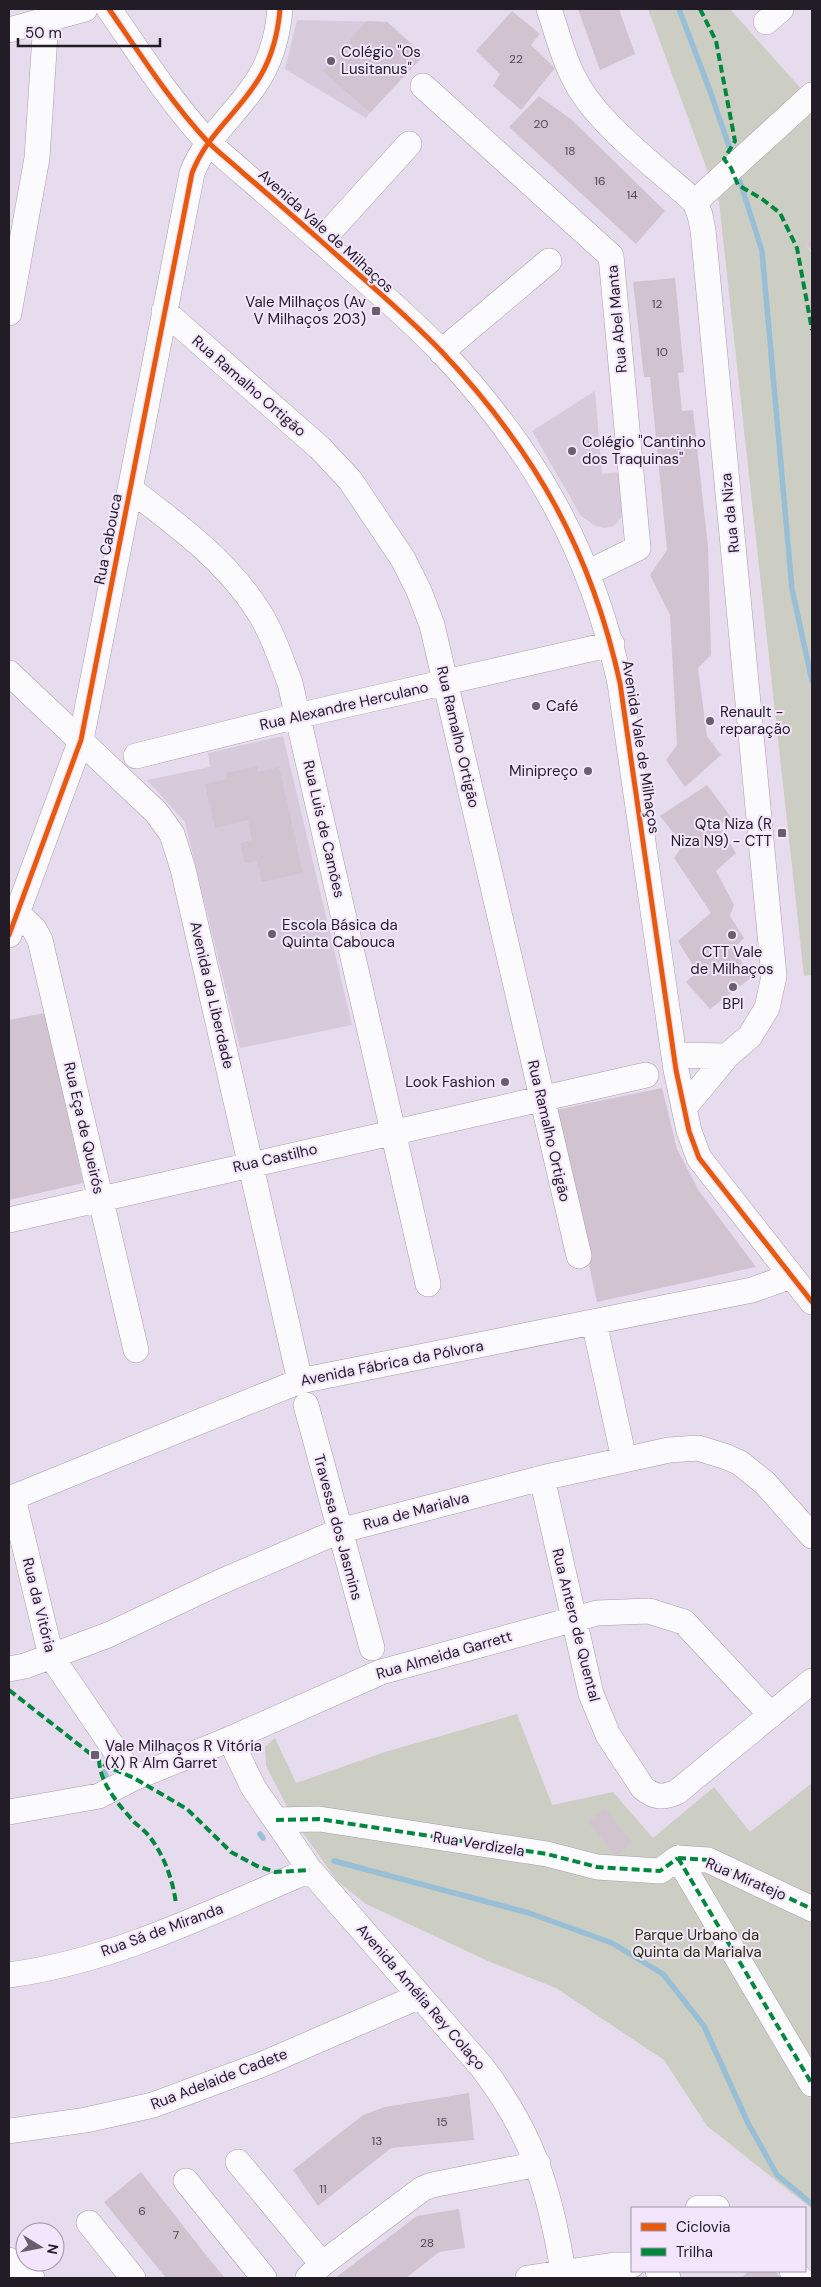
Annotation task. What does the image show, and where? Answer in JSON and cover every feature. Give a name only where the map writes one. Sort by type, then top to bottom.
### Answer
[{"type":"street","points":[[9,30],[85,9]]},
{"type":"street","name":"Avenida Vale de Milhaços","points":[[109,9],[154,76],[208,142],[321,241],[441,352],[516,440],[567,525],[587,573],[612,644],[630,747],[674,1055],[689,1131],[699,1158],[812,1302]]},
{"type":"street","name":"Rua Cabouca","points":[[13,924],[81,740],[192,174],[208,142],[261,76],[271,54],[278,30],[280,9]]},
{"type":"street","points":[[549,9],[574,80],[590,103],[605,121],[695,202],[812,94]]},
{"type":"street","points":[[9,313],[37,158],[46,20]]},
{"type":"street","name":"Rua Abel Manta","points":[[423,86],[611,256],[638,548],[587,573]]},
{"type":"street","points":[[321,241],[409,144]]},
{"type":"street","name":"Rua da Niza","points":[[684,1108],[726,1056],[750,1036],[767,1008],[774,976],[774,956],[703,230],[695,202]]},
{"type":"street","points":[[441,352],[549,261]]},
{"type":"street","name":"Rua Ramalho Ortigão","points":[[164,311],[320,448],[350,480],[386,531],[419,590],[432,624],[446,682],[578,1256]]},
{"type":"street","name":"Rua Luis de Camões","points":[[130,489],[199,542],[232,576],[256,607],[278,652],[290,683],[428,1284]]},
{"type":"street","name":"Rua Alexandre Herculano","points":[[136,756],[297,716],[612,644]]},
{"type":"street","name":"Avenida da Liberdade","points":[[9,673],[156,812],[172,834],[184,869],[300,1381]]},
{"type":"street","name":"Rua Eça de Queirós","points":[[13,924],[34,929],[40,940],[136,1350]]},
{"type":"street","points":[[674,1055],[726,1056]]},
{"type":"street","name":"Rua Castilho","points":[[9,1220],[646,1075]]},
{"type":"street","name":"Avenida Fábrica da Pólvora","points":[[11,1499],[155,1438],[300,1381],[752,1290],[791,1276]]},
{"type":"street","points":[[594,1322],[624,1459]]},
{"type":"street","name":"Travessa dos Jasmins","points":[[306,1405],[372,1648]]},
{"type":"street","name":"Rua de Marialva","points":[[9,1668],[25,1666],[108,1635],[218,1583],[339,1531],[542,1478],[624,1459],[685,1448],[698,1448],[727,1457],[752,1472],[812,1536]]},
{"type":"street","name":"Rua Antero de Quental","points":[[542,1478],[591,1694],[608,1735],[643,1788],[650,1794],[662,1797],[677,1792],[812,1681]]},
{"type":"street","name":"Rua da Vitória","points":[[11,1499],[51,1656],[134,1778]]},
{"type":"street","name":"Rua Almeida Garrett","points":[[9,1812],[99,1796],[134,1778],[230,1740],[380,1672],[597,1613],[649,1611],[684,1622],[771,1715]]},
{"type":"street","name":"Avenida Amélia Rey Colaço","points":[[230,1740],[253,1787],[310,1870],[420,1996],[502,2094],[528,2138],[538,2164],[554,2218],[564,2276]]},
{"type":"street","name":"Rua Verdizela","points":[[276,1820],[319,1819],[546,1854],[597,1867],[660,1871],[678,1858]]},
{"type":"street","points":[[678,1858],[812,2084]]},
{"type":"street","name":"Rua Miratejo","points":[[678,1858],[708,1860],[812,1909]]},
{"type":"street","name":"Rua Sá de Miranda","points":[[9,1975],[38,1971],[140,1942],[310,1870]]},
{"type":"street","name":"Rua Adelaide Cadete","points":[[9,2131],[86,2120],[153,2104],[262,2064],[420,1996]]},
{"type":"street","points":[[238,2162],[315,2271],[422,2189],[432,2185],[538,2164]]},
{"type":"street","points":[[186,2182],[264,2278]]},
{"type":"street","points":[[89,2223],[133,2278]]},
{"type":"street","points":[[9,2260],[32,2278]]},
{"type":"street","points":[[528,2278],[564,2276],[631,2265]]},
{"type":"shaded area","name":"Colégio \"Os Lusitanus\"","points":[[297,20],[387,22],[400,33],[348,92],[370,113],[366,118],[285,69]]},
{"type":"shaded area","name":"Colégio \"Cantinho dos Traquinas\"","points":[[595,391],[602,474],[621,472],[624,514],[614,526],[604,528],[594,525],[581,516],[532,431]]},
{"type":"shaded area","name":"Escola Básica da Quinta Cabouca","points":[[283,736],[352,1025],[240,1048],[185,822],[147,780],[210,767],[208,753]]},
{"type":"green space","points":[[648,9],[730,9],[812,101],[812,238],[806,245],[812,253],[812,975],[804,976],[719,202]]},
{"type":"green space","name":"Parque Urbano da Quinta da Marialva","points":[[517,1714],[552,1805],[613,1792],[653,1838],[714,1787],[750,1832],[812,1783],[812,2209],[707,2126],[664,2060],[556,1988],[488,1961],[366,1904],[337,1881],[294,1820],[266,1766],[265,1747],[275,1738],[296,1783],[385,1752]]},
{"type":"building","points":[[578,9],[619,9],[635,54],[600,70]]},
{"type":"building","points":[[512,11],[540,34],[531,45],[555,68],[521,110],[493,86],[500,74],[476,51]]},
{"type":"building","points":[[367,21],[387,22],[424,55],[370,113],[323,71]]},
{"type":"building","points":[[539,96],[572,120],[665,211],[636,244],[509,127]]},
{"type":"building","points":[[812,238],[812,251],[806,245]]},
{"type":"building","points":[[675,278],[684,372],[678,373],[682,411],[693,410],[708,547],[711,655],[698,668],[707,736],[721,755],[685,787],[666,760],[677,745],[670,615],[650,575],[667,550],[650,377],[644,377],[633,282]]},
{"type":"building","points":[[257,766],[258,772],[279,767],[303,873],[262,882],[257,861],[245,863],[240,843],[252,840],[248,820],[215,828],[205,784],[227,779],[226,773]]},
{"type":"building","points":[[707,785],[731,817],[719,825],[736,853],[716,871],[734,905],[730,916],[744,938],[733,949],[752,977],[710,1009],[686,982],[697,972],[678,941],[711,913],[674,858],[683,845],[660,816]]},
{"type":"building","points":[[45,1013],[83,1183],[9,1200],[9,1020]]},
{"type":"building","points":[[662,1088],[677,1149],[699,1191],[756,1267],[597,1302],[556,1110]]},
{"type":"building","points":[[605,1809],[632,1842],[616,1856],[588,1822]]},
{"type":"building","points":[[469,2093],[474,2140],[391,2148],[318,2206],[293,2170],[363,2115],[385,2107]]},
{"type":"building","points":[[141,2172],[225,2278],[166,2278],[104,2202]]},
{"type":"building","points":[[459,2209],[465,2248],[439,2252],[406,2278],[335,2278],[417,2216]]},
{"type":"building","points":[[748,2272],[775,2272],[782,2278],[741,2278]]},
{"type":"waterway","points":[[679,9],[730,149]]},
{"type":"waterway","points":[[740,181],[762,251],[792,589],[812,681]]},
{"type":"waterway","points":[[260,1834],[263,1838]]},
{"type":"waterway","points":[[334,1861],[529,1913],[612,1943],[663,1974],[704,2026],[748,2123],[777,2175],[812,2204]]},
{"type":"marked path","points":[[700,9],[716,41],[735,141],[724,159],[731,168],[738,185],[762,199],[780,213],[797,248],[812,330]]},
{"type":"marked path","points":[[9,1690],[106,1766],[134,1778],[187,1809],[231,1852],[257,1866],[275,1872],[310,1870]]},
{"type":"marked path","points":[[99,1760],[100,1769],[111,1794],[135,1823],[149,1836],[159,1851],[173,1886],[176,1904]]},
{"type":"marked path","points":[[276,1820],[319,1819],[547,1854],[597,1867],[660,1871],[678,1858]]},
{"type":"marked path","points":[[678,1858],[812,2084]]},
{"type":"marked path","points":[[678,1858],[708,1860],[812,1909]]},
{"type":"cycle path","points":[[109,9],[168,94],[207,141],[383,295],[442,352],[505,427],[532,465],[555,505],[575,546],[593,590],[608,635],[620,683],[676,1070],[689,1131],[699,1158],[812,1302]]},
{"type":"cycle path","points":[[9,935],[81,740],[192,173],[215,134],[244,100],[261,75],[274,43],[280,9]]},
{"type":"place","name":"Colégio \"Os Lusitanus\"","points":[[331,61]]},
{"type":"place","name":"Vale Milhaços (Av V Milhaços 203)","points":[[376,311]]},
{"type":"place","name":"Colégio \"Cantinho dos Traquinas\"","points":[[572,451]]},
{"type":"place","name":"Café","points":[[536,706]]},
{"type":"place","name":"Renault - reparação","points":[[710,721]]},
{"type":"place","name":"Minipreço","points":[[588,771]]},
{"type":"place","name":"Qta Niza (R Niza N9) - CTT","points":[[782,833]]},
{"type":"place","name":"Escola Básica da Quinta Cabouca","points":[[272,934]]},
{"type":"place","name":"CTT Vale de Milhaços","points":[[732,935]]},
{"type":"place","name":"BPI","points":[[733,987]]},
{"type":"place","name":"Look Fashion","points":[[505,1082]]},
{"type":"place","name":"Vale Milhaços R Vitória (X) R Alm Garret","points":[[95,1755]]}]
